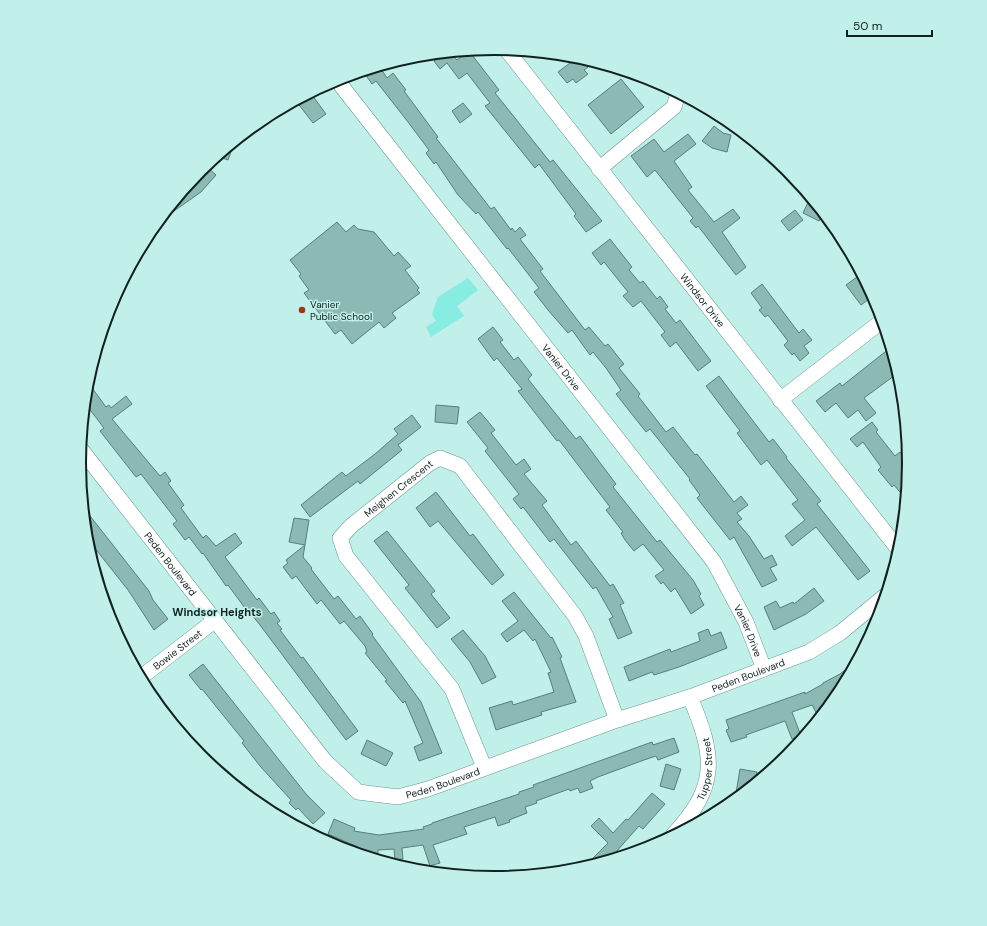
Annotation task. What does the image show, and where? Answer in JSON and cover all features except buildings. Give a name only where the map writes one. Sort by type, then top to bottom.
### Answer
[{"type":"street","name":"Windsor Drive","points":[[511,56],[894,544]]},
{"type":"street","name":"Vanier Drive","points":[[340,85],[714,562],[746,622],[764,670]]},
{"type":"street","points":[[599,169],[674,107],[676,98]]},
{"type":"street","points":[[780,400],[877,325]]},
{"type":"street","name":"Peden Boulevard","points":[[86,456],[325,761],[358,792],[398,797],[428,789],[617,720],[690,697],[809,652],[840,633],[876,603]]},
{"type":"street","name":"Meighen Crescent","points":[[484,768],[452,689],[346,556],[340,538],[350,526],[430,463],[440,458],[460,466],[575,616],[586,636],[617,720]]},
{"type":"street","name":"Bowie Street","points":[[145,674],[214,620]]},
{"type":"street","name":"Tupper Street","points":[[684,823],[702,798],[710,770],[701,725],[690,697]]},
{"type":"shaded area","points":[[468,278],[478,290],[457,306],[464,316],[431,337],[426,327],[436,321],[432,314],[438,297]]},
{"type":"place","name":"Vanier Public School","points":[[302,310]]},
{"type":"district","name":"Windsor Heights","points":[[217,612]]}]
